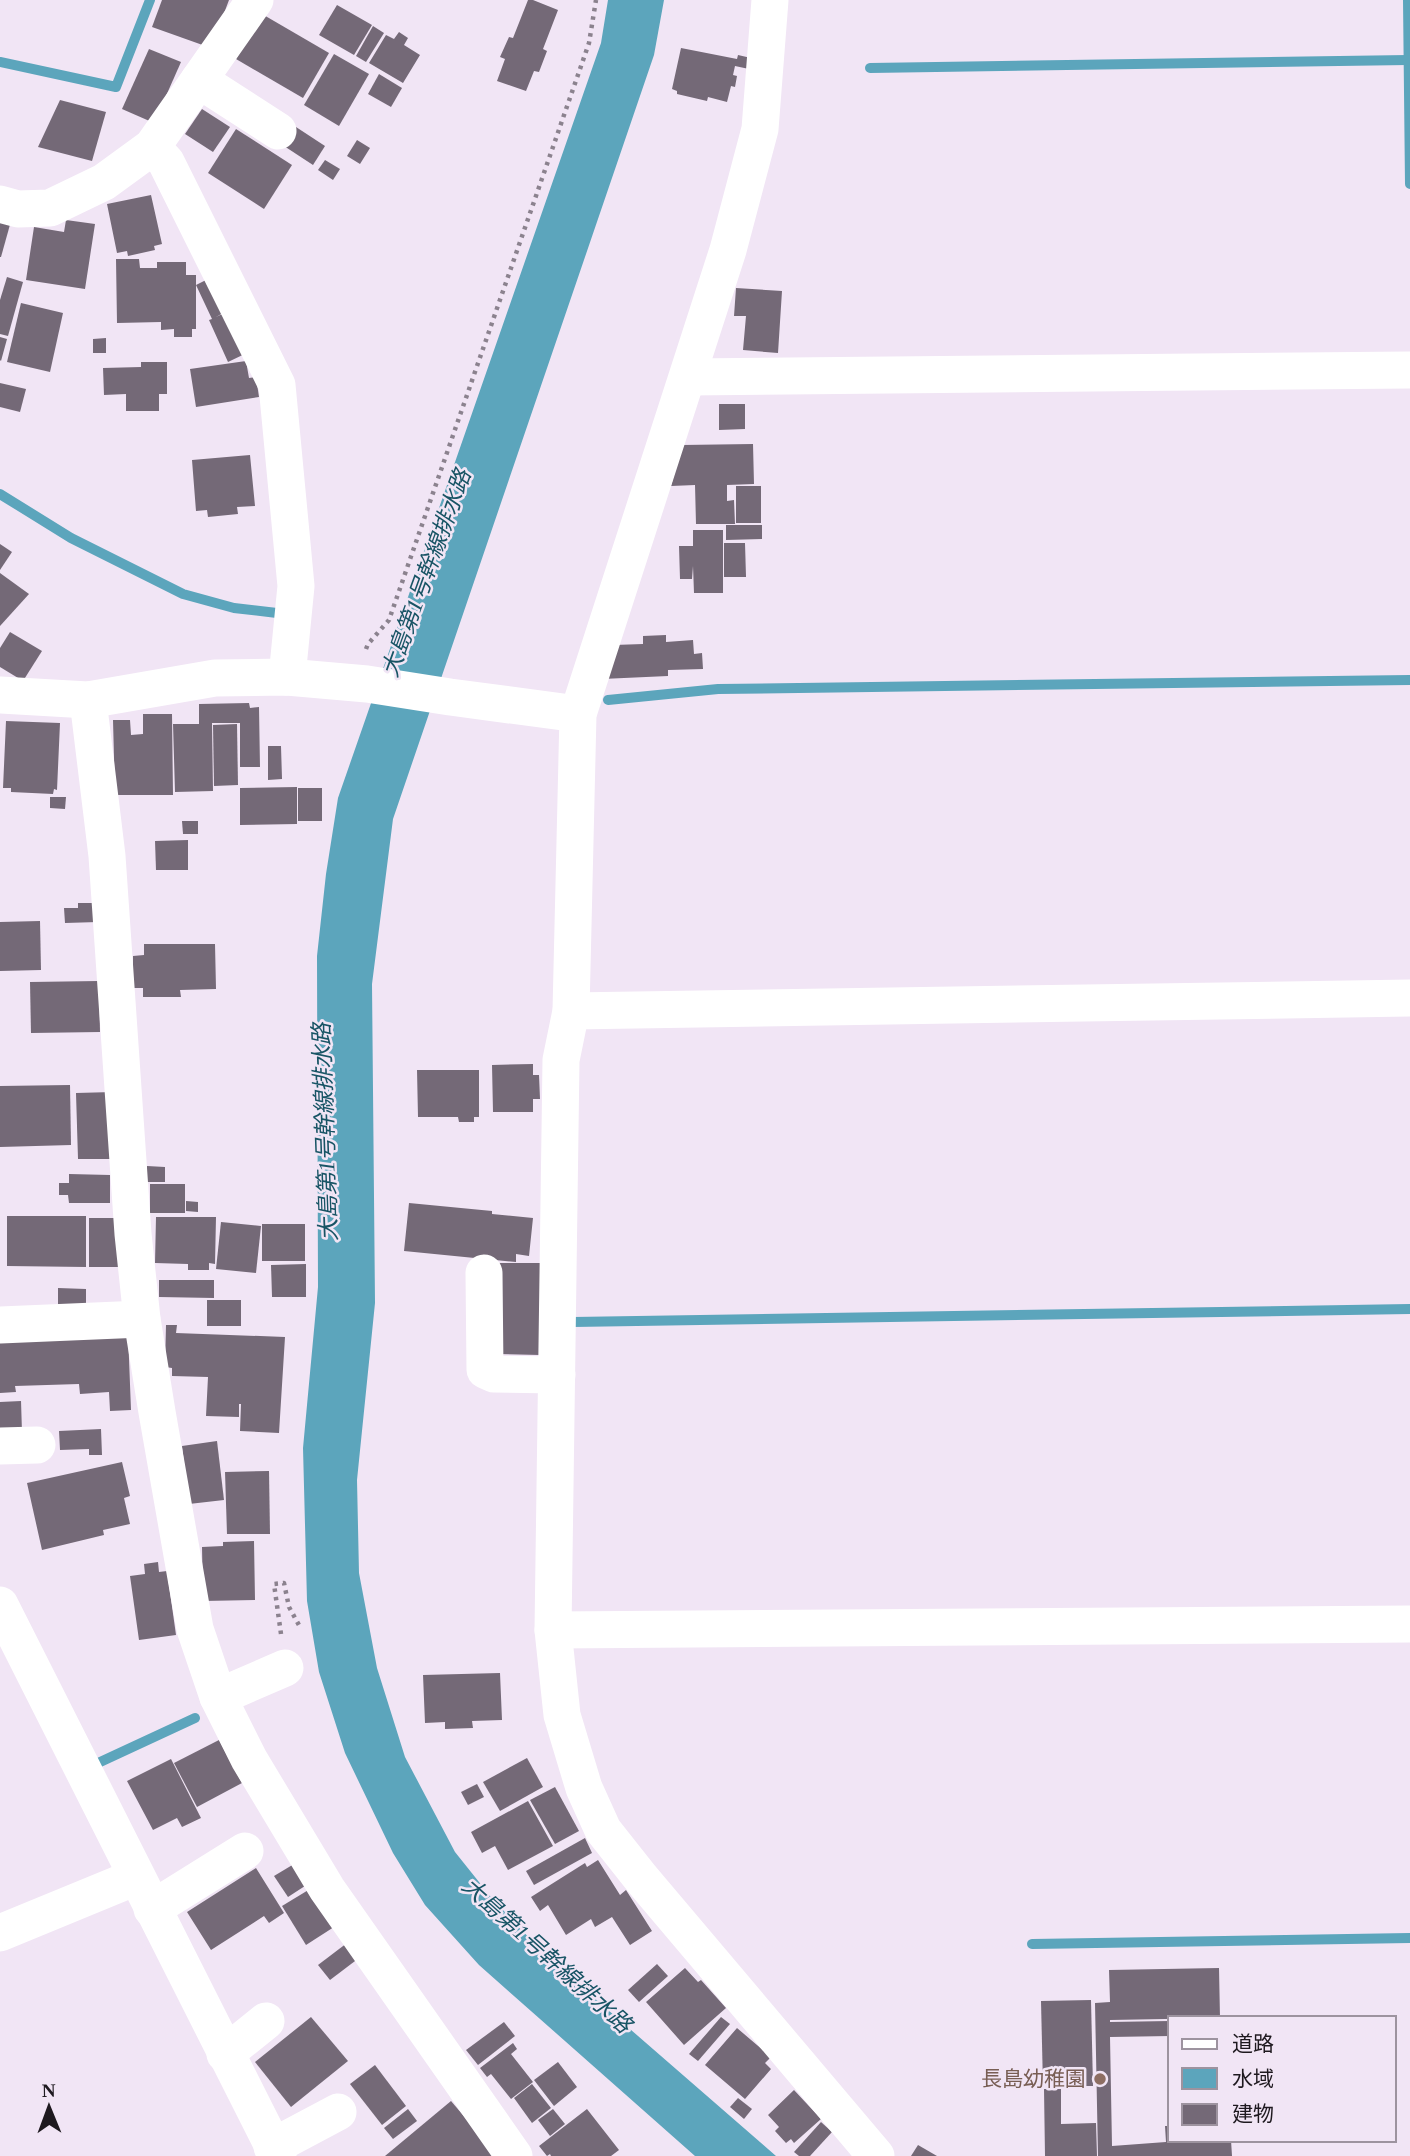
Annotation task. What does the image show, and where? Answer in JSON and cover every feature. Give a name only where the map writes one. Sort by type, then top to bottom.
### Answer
[{"type":"street","points":[[0,204],[18,209],[50,208],[104,182],[152,147],[255,0]]},
{"type":"street","points":[[770,0],[760,129],[729,250],[578,714],[571,1011],[561,1060],[553,1630],[562,1715],[584,1788],[604,1830],[641,1878],[876,2156]]},
{"type":"street","points":[[199,80],[278,131]]},
{"type":"street","points":[[152,147],[166,162],[277,385],[296,586],[287,677]]},
{"type":"street","points":[[688,377],[1410,370]]},
{"type":"street","points":[[0,695],[88,700],[215,678],[287,677],[362,683],[578,714]]},
{"type":"street","points":[[88,700],[107,856],[133,1234],[142,1319],[195,1629],[218,1697],[249,1759],[327,1889],[514,2156]]},
{"type":"street","points":[[571,1011],[1410,998]]},
{"type":"street","points":[[484,1273],[485,1370],[494,1374],[556,1375]]},
{"type":"street","points":[[0,1325],[142,1319]]},
{"type":"street","points":[[0,1446],[37,1445]]},
{"type":"street","points":[[0,1605],[275,2151],[338,2112]]},
{"type":"street","points":[[553,1630],[1410,1624]]},
{"type":"street","points":[[218,1697],[285,1668]]},
{"type":"street","points":[[0,1933],[144,1893],[245,1851]]},
{"type":"street","points":[[225,2054],[266,2021]]},
{"type":"path","points":[[362,683],[368,644],[389,620],[589,43],[596,0]]},
{"type":"path","points":[[285,1668],[274,1584],[284,1583],[289,1608],[300,1628]]},
{"type":"water","name":"大島第1号幹線排水路","points":[[608,0],[664,0],[654,55],[393,819],[372,984],[375,1303],[357,1480],[359,1573],[377,1668],[405,1757],[455,1852],[491,1897],[546,1956],[776,2156],[695,2156],[479,1965],[425,1905],[393,1853],[345,1753],[319,1672],[307,1601],[303,1448],[318,1287],[317,956],[338,798],[601,43]]},
{"type":"building","points":[[162,0],[229,0],[211,48],[152,27]]},
{"type":"building","points":[[528,0],[558,10],[543,49],[547,51],[539,72],[534,71],[526,91],[497,81],[505,59],[500,57],[509,37],[513,38]]},
{"type":"building","points":[[337,5],[372,25],[354,55],[319,35]]},
{"type":"building","points":[[262,14],[329,53],[303,98],[236,59]]},
{"type":"building","points":[[373,26],[384,33],[366,62],[356,56]]},
{"type":"building","points":[[399,32],[408,38],[404,45],[420,55],[403,83],[369,63],[386,35],[394,39]]},
{"type":"building","points":[[681,48],[737,59],[738,55],[751,58],[749,69],[735,66],[735,87],[731,86],[727,102],[708,97],[707,101],[677,94],[677,91],[672,89]]},
{"type":"building","points":[[149,49],[181,62],[154,123],[122,109]]},
{"type":"building","points":[[334,54],[369,74],[339,126],[304,105]]},
{"type":"building","points":[[379,74],[402,88],[391,107],[368,94]]},
{"type":"building","points":[[60,100],[106,112],[92,161],[38,147]]},
{"type":"building","points":[[202,109],[230,127],[213,152],[185,134]]},
{"type":"building","points":[[296,127],[325,146],[313,165],[284,146]]},
{"type":"building","points":[[236,129],[292,165],[264,209],[208,173]]},
{"type":"building","points":[[357,140],[370,148],[360,164],[347,156]]},
{"type":"building","points":[[325,160],[340,169],[333,180],[318,170]]},
{"type":"building","points":[[151,195],[162,244],[154,246],[155,250],[128,256],[127,251],[117,253],[107,204]]},
{"type":"building","points":[[0,218],[11,221],[1,257],[0,257]]},
{"type":"building","points":[[66,220],[95,224],[85,289],[26,280],[34,227],[64,232]]},
{"type":"building","points":[[116,259],[139,259],[140,268],[157,268],[157,262],[186,262],[186,275],[196,275],[196,329],[192,329],[192,337],[174,337],[174,329],[161,330],[161,322],[117,323]]},
{"type":"building","points":[[214,276],[230,309],[216,317],[231,310],[251,351],[228,362],[196,285]]},
{"type":"building","points":[[7,277],[23,282],[8,336],[0,334],[0,300]]},
{"type":"building","points":[[736,288],[782,291],[778,353],[743,350],[746,316],[734,316]]},
{"type":"building","points":[[21,303],[63,313],[50,372],[7,362]]},
{"type":"building","points":[[0,337],[7,339],[1,361],[0,360]]},
{"type":"building","points":[[106,338],[106,353],[93,353],[93,339]]},
{"type":"building","points":[[246,361],[249,378],[256,377],[259,397],[196,407],[190,369]]},
{"type":"building","points":[[141,362],[167,362],[167,394],[159,394],[159,411],[126,411],[126,394],[104,395],[103,368],[141,367]]},
{"type":"building","points":[[0,383],[26,389],[20,412],[0,407]]},
{"type":"building","points":[[719,404],[745,404],[745,429],[719,430]]},
{"type":"building","points":[[753,444],[754,484],[727,485],[727,501],[734,500],[735,524],[696,524],[695,485],[671,486],[682,445]]},
{"type":"building","points":[[250,455],[255,506],[237,507],[238,514],[208,517],[207,510],[196,511],[192,460]]},
{"type":"building","points":[[736,486],[761,486],[761,523],[736,523]]},
{"type":"building","points":[[726,525],[762,525],[762,539],[726,540]]},
{"type":"building","points":[[693,530],[723,530],[723,593],[694,593],[693,566],[692,579],[680,579],[679,546],[693,546]]},
{"type":"building","points":[[724,543],[745,543],[746,577],[724,577]]},
{"type":"building","points":[[0,544],[12,552],[0,570]]},
{"type":"building","points":[[0,573],[29,594],[0,626]]},
{"type":"building","points":[[10,632],[42,651],[23,681],[0,667],[0,648]]},
{"type":"building","points":[[666,635],[666,642],[693,640],[694,654],[702,653],[703,669],[668,670],[668,676],[602,679],[614,645],[643,644],[643,636]]},
{"type":"building","points":[[249,703],[250,708],[259,707],[260,767],[240,767],[240,723],[212,723],[213,791],[175,792],[173,724],[199,724],[199,704]]},
{"type":"building","points":[[143,714],[172,714],[173,795],[115,795],[113,720],[130,720],[131,735],[143,734]]},
{"type":"building","points":[[6,721],[60,723],[57,790],[54,789],[53,794],[11,792],[11,788],[3,788]]},
{"type":"building","points":[[237,724],[238,785],[214,786],[213,725]]},
{"type":"building","points":[[268,746],[281,746],[282,779],[268,780]]},
{"type":"building","points":[[297,787],[297,824],[240,825],[240,788]]},
{"type":"building","points":[[298,788],[322,788],[322,821],[298,821]]},
{"type":"building","points":[[50,797],[66,797],[65,809],[50,808]]},
{"type":"building","points":[[182,821],[198,821],[198,834],[183,834]]},
{"type":"building","points":[[188,840],[188,870],[156,870],[155,841]]},
{"type":"building","points":[[78,903],[98,903],[98,922],[65,923],[64,908],[78,908]]},
{"type":"building","points":[[40,921],[41,970],[0,971],[0,922]]},
{"type":"building","points":[[144,944],[215,944],[216,989],[180,990],[181,997],[143,997],[143,988],[133,988],[133,956],[144,955]]},
{"type":"building","points":[[99,981],[100,1032],[31,1033],[30,982]]},
{"type":"building","points":[[533,1064],[533,1075],[539,1075],[540,1099],[533,1099],[533,1112],[493,1112],[492,1065]]},
{"type":"building","points":[[417,1070],[479,1070],[479,1117],[474,1117],[474,1122],[459,1122],[458,1117],[418,1117]]},
{"type":"building","points":[[70,1085],[71,1145],[0,1147],[0,1086]]},
{"type":"building","points":[[113,1092],[114,1159],[78,1159],[76,1093]]},
{"type":"building","points":[[147,1166],[165,1167],[165,1182],[147,1182]]},
{"type":"building","points":[[69,1174],[110,1175],[110,1203],[69,1203],[68,1195],[59,1195],[59,1183],[69,1183]]},
{"type":"building","points":[[150,1184],[185,1184],[185,1213],[150,1213]]},
{"type":"building","points":[[186,1201],[198,1202],[198,1212],[186,1211]]},
{"type":"building","points":[[409,1203],[533,1218],[529,1256],[516,1254],[516,1262],[404,1251]]},
{"type":"building","points":[[7,1216],[86,1216],[86,1267],[7,1266]]},
{"type":"building","points":[[156,1217],[216,1217],[215,1264],[209,1263],[209,1270],[188,1270],[188,1264],[155,1263]]},
{"type":"building","points":[[89,1218],[122,1218],[122,1267],[89,1267]]},
{"type":"building","points":[[221,1222],[261,1226],[256,1273],[216,1269]]},
{"type":"building","points":[[262,1224],[305,1224],[305,1261],[262,1261]]},
{"type":"building","points":[[497,1263],[540,1263],[540,1355],[496,1354]]},
{"type":"building","points":[[306,1264],[306,1297],[272,1297],[271,1265]]},
{"type":"building","points":[[159,1280],[214,1280],[214,1298],[159,1297]]},
{"type":"building","points":[[58,1288],[86,1289],[86,1305],[58,1305]]},
{"type":"building","points":[[207,1300],[241,1300],[241,1326],[207,1326]]},
{"type":"building","points":[[166,1325],[177,1325],[176,1333],[285,1337],[279,1433],[240,1431],[241,1404],[239,1417],[206,1416],[208,1377],[172,1376],[172,1368],[165,1367]]},
{"type":"building","points":[[128,1333],[131,1410],[110,1411],[109,1392],[80,1394],[79,1384],[15,1386],[16,1392],[0,1393],[0,1339]]},
{"type":"building","points":[[21,1401],[22,1432],[0,1433],[0,1402]]},
{"type":"building","points":[[101,1429],[102,1455],[89,1455],[89,1449],[60,1450],[59,1431]]},
{"type":"building","points":[[217,1441],[224,1500],[189,1504],[182,1446]]},
{"type":"building","points":[[122,1462],[130,1496],[124,1498],[130,1524],[103,1530],[104,1535],[42,1550],[27,1483]]},
{"type":"building","points":[[269,1471],[270,1534],[227,1534],[225,1472]]},
{"type":"building","points":[[254,1541],[255,1600],[203,1601],[202,1547],[223,1546],[223,1542]]},
{"type":"building","points":[[158,1562],[159,1572],[167,1571],[176,1635],[139,1640],[130,1576],[145,1574],[144,1564]]},
{"type":"building","points":[[500,1673],[502,1720],[472,1721],[473,1728],[445,1729],[445,1722],[425,1723],[423,1675]]},
{"type":"building","points":[[219,1740],[242,1783],[197,1807],[174,1763]]},
{"type":"building","points":[[527,1758],[543,1787],[500,1811],[483,1782]]},
{"type":"building","points":[[171,1759],[201,1818],[182,1827],[177,1818],[153,1830],[127,1781]]},
{"type":"building","points":[[477,1784],[484,1797],[468,1805],[461,1792]]},
{"type":"building","points":[[555,1787],[579,1831],[555,1844],[530,1800]]},
{"type":"building","points":[[528,1801],[553,1846],[508,1870],[495,1846],[482,1853],[471,1832]]},
{"type":"building","points":[[585,1838],[592,1853],[534,1885],[526,1871]]},
{"type":"building","points":[[598,1860],[620,1895],[626,1890],[652,1931],[630,1945],[612,1917],[595,1927],[591,1919],[566,1935],[548,1905],[540,1911],[531,1897],[585,1863],[587,1867]]},
{"type":"building","points":[[294,1864],[308,1884],[288,1897],[274,1876]]},
{"type":"building","points":[[256,1868],[284,1913],[269,1923],[264,1916],[211,1950],[187,1912]]},
{"type":"building","points":[[310,1889],[334,1927],[306,1945],[282,1906]]},
{"type":"building","points":[[347,1943],[359,1958],[330,1980],[318,1965]]},
{"type":"building","points":[[657,1964],[668,1976],[639,2002],[628,1990]]},
{"type":"building","points":[[685,1968],[698,1982],[701,1980],[726,2008],[684,2045],[646,2002]]},
{"type":"building","points":[[1219,1968],[1220,2016],[1110,2020],[1168,2021],[1168,2036],[1110,2037],[1112,2146],[1166,2142],[1165,2126],[1168,2126],[1168,2142],[1231,2142],[1232,2156],[1098,2156],[1095,2003],[1110,2002],[1109,1970]]},
{"type":"building","points":[[1091,2000],[1093,2086],[1043,2086],[1041,2001]]},
{"type":"building","points":[[311,2017],[348,2061],[291,2107],[255,2062]]},
{"type":"building","points":[[721,2017],[730,2024],[698,2061],[689,2054]]},
{"type":"building","points":[[504,2022],[515,2036],[478,2065],[466,2050]]},
{"type":"building","points":[[737,2028],[771,2057],[765,2063],[771,2069],[745,2099],[705,2065]]},
{"type":"building","points":[[513,2043],[517,2049],[511,2054],[533,2082],[511,2099],[491,2074],[487,2077],[480,2068]]},
{"type":"building","points":[[558,2062],[577,2087],[554,2106],[534,2080]]},
{"type":"building","points":[[375,2065],[406,2106],[382,2125],[350,2084]]},
{"type":"building","points":[[532,2084],[551,2108],[532,2123],[514,2098]]},
{"type":"building","points":[[1044,2089],[1061,2089],[1061,2124],[1096,2123],[1097,2156],[1045,2156]]},
{"type":"building","points":[[794,2090],[821,2119],[794,2143],[791,2139],[786,2143],[775,2131],[779,2127],[768,2115]]},
{"type":"building","points":[[738,2098],[752,2109],[744,2119],[730,2107]]},
{"type":"building","points":[[451,2101],[496,2154],[385,2156]]},
{"type":"building","points":[[408,2109],[417,2121],[393,2139],[384,2128]]},
{"type":"building","points":[[553,2109],[565,2124],[550,2136],[538,2120]]},
{"type":"building","points":[[587,2109],[619,2150],[611,2156],[547,2156],[539,2146]]},
{"type":"building","points":[[821,2122],[832,2132],[810,2156],[799,2156],[794,2152]]},
{"type":"building","points":[[918,2145],[937,2156],[911,2156]]},
{"type":"waterway","points":[[0,62],[116,87],[150,0]]},
{"type":"waterway","points":[[1408,0],[1410,184]]},
{"type":"waterway","points":[[870,68],[1408,60]]},
{"type":"waterway","points":[[0,494],[71,538],[183,594],[234,608],[277,613]]},
{"type":"waterway","points":[[608,700],[718,689],[1410,680]]},
{"type":"waterway","points":[[573,1322],[1410,1309]]},
{"type":"waterway","points":[[98,1763],[195,1718]]},
{"type":"waterway","points":[[1032,1944],[1410,1938]]},
{"type":"place","name":"長島幼稚園","points":[[1100,2079]]}]
